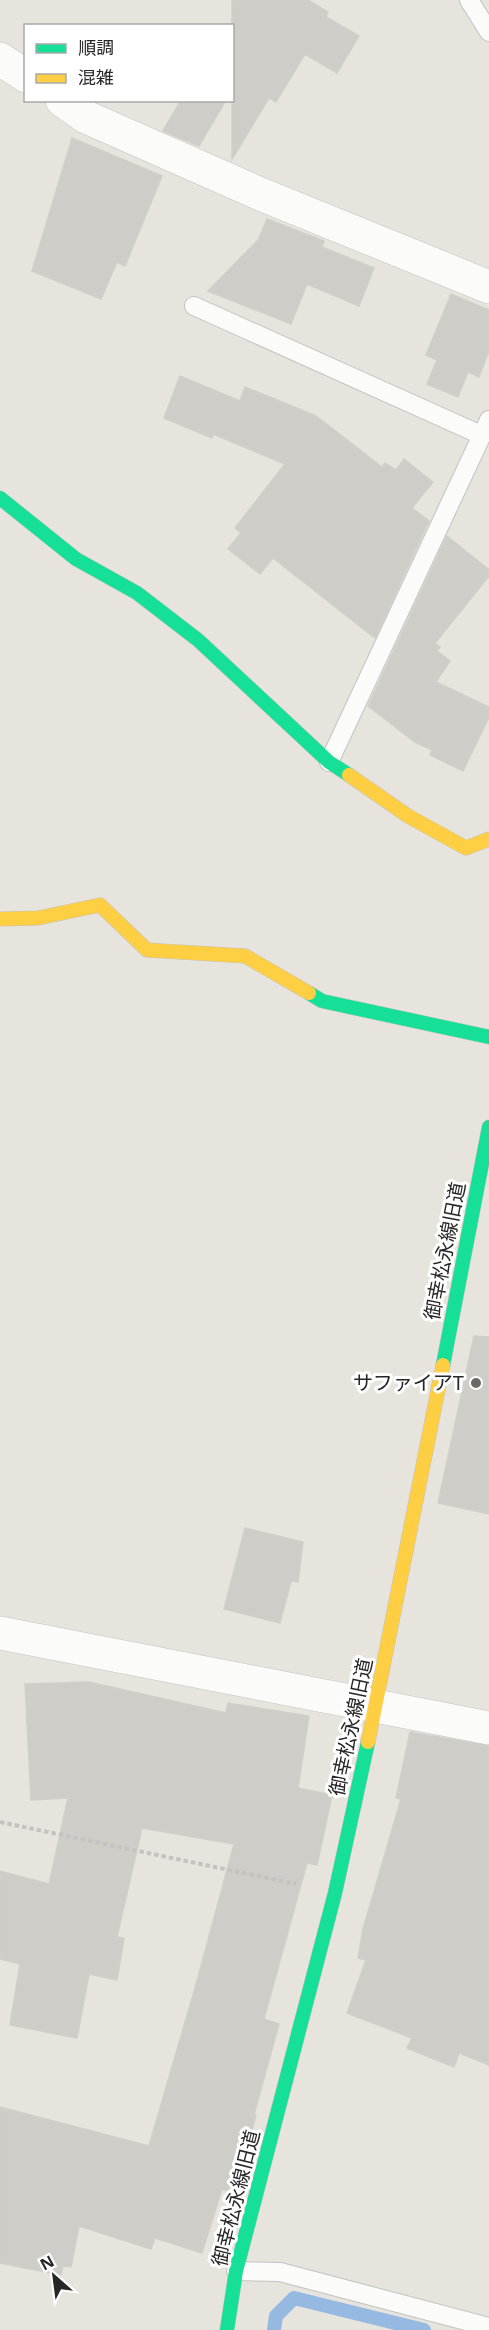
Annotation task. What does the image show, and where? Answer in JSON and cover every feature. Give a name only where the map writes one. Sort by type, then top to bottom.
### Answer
[{"type":"street","points":[[0,59],[24,75]]},
{"type":"street","points":[[65,102],[86,117],[258,193],[489,287]]},
{"type":"street","points":[[0,498],[76,560],[137,593],[198,640],[329,762],[408,816],[466,848],[489,839]]},
{"type":"street","points":[[0,919],[38,918],[99,905],[147,950],[245,956],[322,1001],[489,1037]]},
{"type":"street","name":"御幸松永線旧道","points":[[227,2330],[236,2271],[335,1893],[376,1706],[489,1128]]},
{"type":"street","points":[[0,1633],[489,1728]]},
{"type":"lane","points":[[469,0],[489,32]]},
{"type":"lane","points":[[194,306],[485,428],[329,762]]},
{"type":"lane","points":[[236,2271],[280,2272],[489,2327]]},
{"type":"path","points":[[0,1822],[335,1893]]},
{"type":"building","points":[[232,0],[308,0],[328,12],[326,17],[359,36],[337,73],[305,54],[276,102],[269,98],[232,159],[234,24],[232,24]]},
{"type":"building","points":[[180,102],[225,102],[199,146],[163,131]]},
{"type":"building","points":[[72,138],[162,176],[125,266],[117,262],[101,299],[32,271]]},
{"type":"building","points":[[267,219],[324,241],[322,247],[374,268],[359,306],[307,284],[291,324],[208,291],[258,240]]},
{"type":"building","points":[[451,294],[489,310],[489,351],[479,377],[468,372],[458,397],[427,384],[437,360],[426,355]]},
{"type":"building","points":[[180,376],[240,401],[245,387],[316,416],[382,467],[385,463],[396,470],[404,459],[433,482],[412,508],[429,521],[375,638],[273,558],[260,574],[228,549],[241,533],[235,528],[285,464],[213,434],[212,438],[164,418]]},
{"type":"building","points":[[447,536],[489,570],[489,576],[435,643],[440,647],[437,651],[450,661],[436,682],[489,707],[489,717],[463,771],[430,755],[432,750],[415,742],[368,706]]},
{"type":"building","name":"サファイアT","points":[[474,1336],[489,1337],[489,1514],[438,1503]]},
{"type":"building","points":[[245,1528],[303,1542],[298,1582],[291,1581],[280,1623],[224,1609]]},
{"type":"building","points":[[89,1682],[226,1713],[228,1703],[309,1716],[298,1788],[332,1795],[317,1865],[307,1863],[264,2019],[279,2024],[244,2161],[234,2193],[222,2189],[202,2253],[155,2238],[151,2249],[79,2226],[71,2267],[63,2266],[61,2275],[0,2263],[0,2107],[149,2146],[234,1844],[142,1828],[117,1937],[124,1938],[117,1980],[89,1974],[77,2038],[10,2025],[20,1964],[0,1959],[0,1871],[49,1884],[68,1798],[31,1800],[25,1684]]},
{"type":"building","points":[[410,1732],[489,1746],[489,2065],[459,2053],[454,2067],[407,2048],[412,2038],[347,2013],[366,1960],[358,1958],[363,1929],[401,1799],[396,1798]]},
{"type":"waterway","points":[[274,2330],[276,2316],[294,2298],[424,2330]]},
{"type":"traffic: fast","points":[[0,498],[76,559],[137,593],[198,640],[329,762],[349,775]]},
{"type":"traffic: fast","points":[[309,993],[322,1001],[489,1037]]},
{"type":"traffic: fast","points":[[443,1365],[489,1127]]},
{"type":"traffic: fast","points":[[227,2330],[236,2271],[335,1893],[368,1742]]},
{"type":"traffic: slow","points":[[349,775],[408,816],[466,848],[489,839]]},
{"type":"traffic: slow","points":[[0,919],[38,918],[100,905],[147,950],[245,956],[309,993]]},
{"type":"traffic: slow","points":[[368,1742],[443,1365]]},
{"type":"place","name":"サファイアT","points":[[476,1383]]}]
